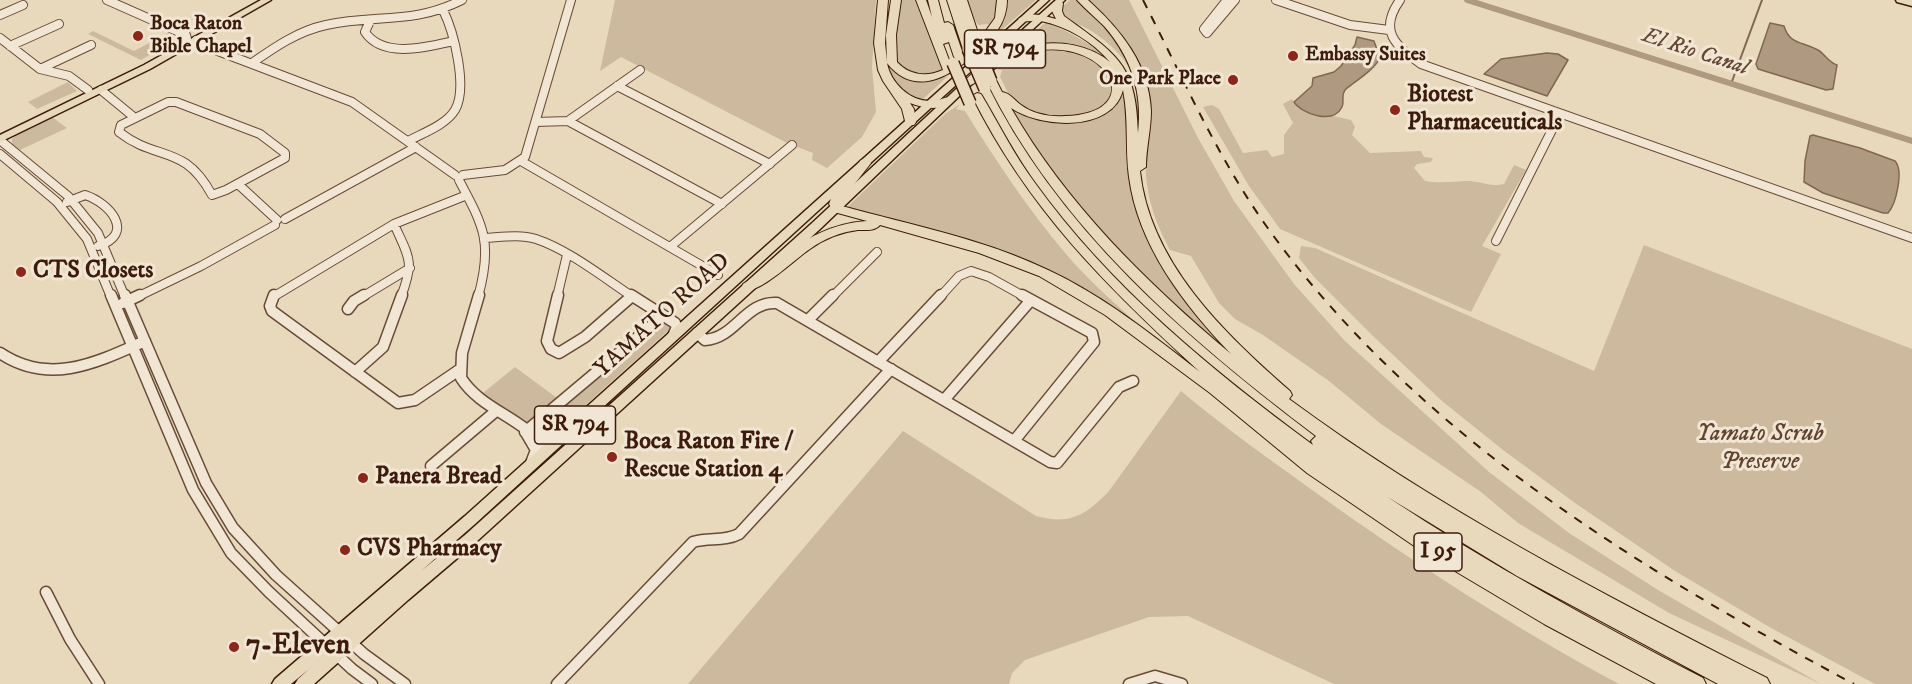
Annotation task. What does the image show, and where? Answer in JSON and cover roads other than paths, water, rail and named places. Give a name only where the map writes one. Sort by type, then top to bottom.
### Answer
[{"type":"highway","points":[[883,0],[882,70],[887,82],[908,109],[910,122]]},
{"type":"highway","points":[[896,0],[891,61],[903,73],[923,78],[947,73],[987,38],[1001,17],[1002,0]]},
{"type":"highway","points":[[921,0],[931,30],[953,63],[984,90],[1028,160],[1087,235],[1168,318],[1253,392],[1370,477],[1466,539],[1573,600],[1736,684]]},
{"type":"highway","points":[[933,0],[944,41],[953,63],[984,90],[1005,97],[1034,116],[1052,120],[1077,120],[1098,113],[1111,102],[1117,88],[1113,73],[1101,61],[1078,51],[1054,47],[1015,53],[969,82]]},
{"type":"highway","points":[[941,0],[953,63]]},
{"type":"highway","points":[[952,0],[972,46],[984,90],[1012,159],[1070,235],[1134,304],[1232,392],[1332,469],[1451,548],[1561,612],[1698,684]]},
{"type":"highway","name":"I 95","points":[[962,0],[972,46],[982,57],[984,90],[1011,171],[1066,243],[1138,319],[1219,394],[1319,471],[1428,546],[1559,624],[1673,684]]},
{"type":"highway","points":[[1082,0],[1118,35],[1129,52],[1139,75],[1145,110],[1140,162],[1142,185],[1157,245]]},
{"type":"highway","points":[[1059,2],[1057,10],[1060,18],[1111,56],[1127,82],[1136,188],[1144,216],[1157,245],[1179,283],[1224,338],[1268,381],[1365,462]]},
{"type":"highway","points":[[1023,19],[1032,16],[1041,17],[1085,36]]},
{"type":"highway","name":"I 95","points":[[984,90],[1012,120],[1053,180],[1095,231],[1146,285],[1206,342],[1314,428],[1438,509],[1537,568],[1761,684]]},
{"type":"highway","points":[[897,93],[927,105],[949,100]]},
{"type":"highway","points":[[865,163],[837,197],[836,207],[845,213],[994,253],[1063,282],[1119,317],[1219,394]]},
{"type":"highway","points":[[745,282],[769,276],[803,245],[823,234],[859,225],[903,228]]},
{"type":"main road","points":[[0,140],[146,68],[256,0]]},
{"type":"main road","points":[[0,133],[191,40],[265,0]]},
{"type":"main road","name":"YAMATO ROAD","points":[[345,637],[402,595],[470,539],[629,396],[697,333],[865,163],[1045,0]]},
{"type":"main road","points":[[1900,0],[1912,3]]},
{"type":"main road","name":"YAMATO ROAD","points":[[280,684],[345,637],[612,392],[671,340],[836,207],[949,100],[1059,2]]},
{"type":"main road","points":[[629,396],[631,386],[671,347],[667,346],[660,350]]},
{"type":"main road","points":[[562,456],[559,451],[561,447],[607,405],[612,392]]},
{"type":"main road","points":[[470,539],[478,525],[539,469],[546,451]]},
{"type":"main road","name":"YAMATO ROAD","points":[[303,684],[331,649]]},
{"type":"street","points":[[107,0],[171,30],[180,37],[352,102],[459,177],[485,238],[486,269],[459,370],[464,385],[526,433],[541,440],[546,451]]},
{"type":"street","points":[[252,63],[291,38],[311,29],[340,22],[404,20],[443,10],[462,0]]},
{"type":"street","points":[[459,177],[505,170],[521,161],[528,149],[571,0]]},
{"type":"street","points":[[1227,0],[1207,22],[1203,29],[1207,33],[1235,0]]},
{"type":"street","points":[[1276,0],[1350,25],[1388,28]]},
{"type":"street","points":[[1288,0],[1352,21],[1388,28]]},
{"type":"street","points":[[1400,0],[1391,13],[1388,28],[1398,47],[1421,64],[1912,238]]},
{"type":"street","points":[[0,15],[23,5]]},
{"type":"street","points":[[408,141],[444,119],[457,105],[453,30],[443,10]]},
{"type":"street","points":[[370,21],[365,32],[367,38],[388,47],[415,48],[454,41]]},
{"type":"street","points":[[10,46],[59,24]]},
{"type":"street","points":[[0,38],[40,69],[69,76],[87,90]]},
{"type":"street","points":[[40,69],[91,45]]},
{"type":"street","points":[[536,122],[568,120],[640,70]]},
{"type":"street","points":[[617,86],[770,164]]},
{"type":"street","points":[[101,90],[135,118]]},
{"type":"street","points":[[168,102],[176,102],[260,134],[285,153],[285,158],[213,195],[189,164],[119,132],[119,127],[135,118],[168,102]]},
{"type":"street","points":[[1496,241],[1560,114]]},
{"type":"street","points":[[568,120],[722,204]]},
{"type":"street","points":[[0,140],[70,199],[89,220],[104,245],[206,483],[232,528],[264,564],[345,637],[405,684]]},
{"type":"street","points":[[670,247],[792,145]]},
{"type":"street","points":[[116,307],[201,266],[416,147]]},
{"type":"street","points":[[0,154],[63,208],[90,245],[193,490],[231,553],[269,592],[372,684]]},
{"type":"street","points":[[521,161],[718,275]]},
{"type":"street","points":[[238,184],[279,221]]},
{"type":"street","points":[[63,208],[70,199],[85,195],[102,202],[109,208],[116,223],[116,234],[104,245],[90,245]]},
{"type":"street","points":[[459,370],[418,399],[403,403],[392,400],[272,311],[270,301],[282,289],[394,224],[466,195]]},
{"type":"street","points":[[355,372],[383,347],[410,268],[408,253],[394,224]]},
{"type":"street","points":[[485,238],[532,237],[567,255],[676,325],[671,340]]},
{"type":"street","points":[[808,320],[877,252]]},
{"type":"street","points":[[567,255],[547,341],[551,349],[560,353],[572,347],[632,296]]},
{"type":"street","points":[[348,309],[354,301],[410,268]]},
{"type":"street","points":[[878,362],[959,276],[971,271],[989,277],[1092,333],[1094,342],[1014,441]]},
{"type":"street","points":[[944,400],[1031,300]]},
{"type":"street","points":[[697,333],[705,340],[717,339],[754,307],[768,301],[777,303],[1050,462],[1057,463],[1119,387],[1133,381]]},
{"type":"street","points":[[526,433],[663,316]]},
{"type":"street","points":[[0,353],[11,359],[50,371],[133,347],[146,341]]},
{"type":"street","points":[[557,684],[687,547],[701,539],[730,540],[739,534],[891,369]]},
{"type":"street","points":[[157,406],[170,400]]},
{"type":"street","points":[[431,466],[496,411]]},
{"type":"street","points":[[526,433],[536,450],[529,468]]},
{"type":"street","points":[[46,592],[75,647],[99,684]]},
{"type":"street","points":[[1129,684],[1155,676],[1182,684]]},
{"type":"waterway","name":"El Rio Canal","points":[[1467,0],[1912,141]]},
{"type":"waterway","points":[[1731,84],[1762,0]]},
{"type":"railway","points":[[1143,0],[1232,173],[1267,227],[1325,301],[1390,368],[1460,431],[1534,488],[1611,542],[1691,592],[1854,684]]},
{"type":"place","name":"Boca Raton Bible Chapel","points":[[138,36]]},
{"type":"place","name":"Embassy Suites","points":[[1293,56]]},
{"type":"place","name":"One Park Place","points":[[1233,80]]},
{"type":"place","name":"Biotest Pharmaceuticals","points":[[1395,110]]},
{"type":"place","name":"CTS Closets","points":[[21,272]]},
{"type":"place","name":"Boca Raton Fire / Rescue Station 4","points":[[612,457]]},
{"type":"place","name":"Panera Bread","points":[[363,478]]},
{"type":"place","name":"CVS Pharmacy","points":[[345,550]]},
{"type":"place","name":"7-Eleven","points":[[234,647]]},
{"type":"park label","name":"Yamato Scrub Preserve","points":[[1760,449]]}]
